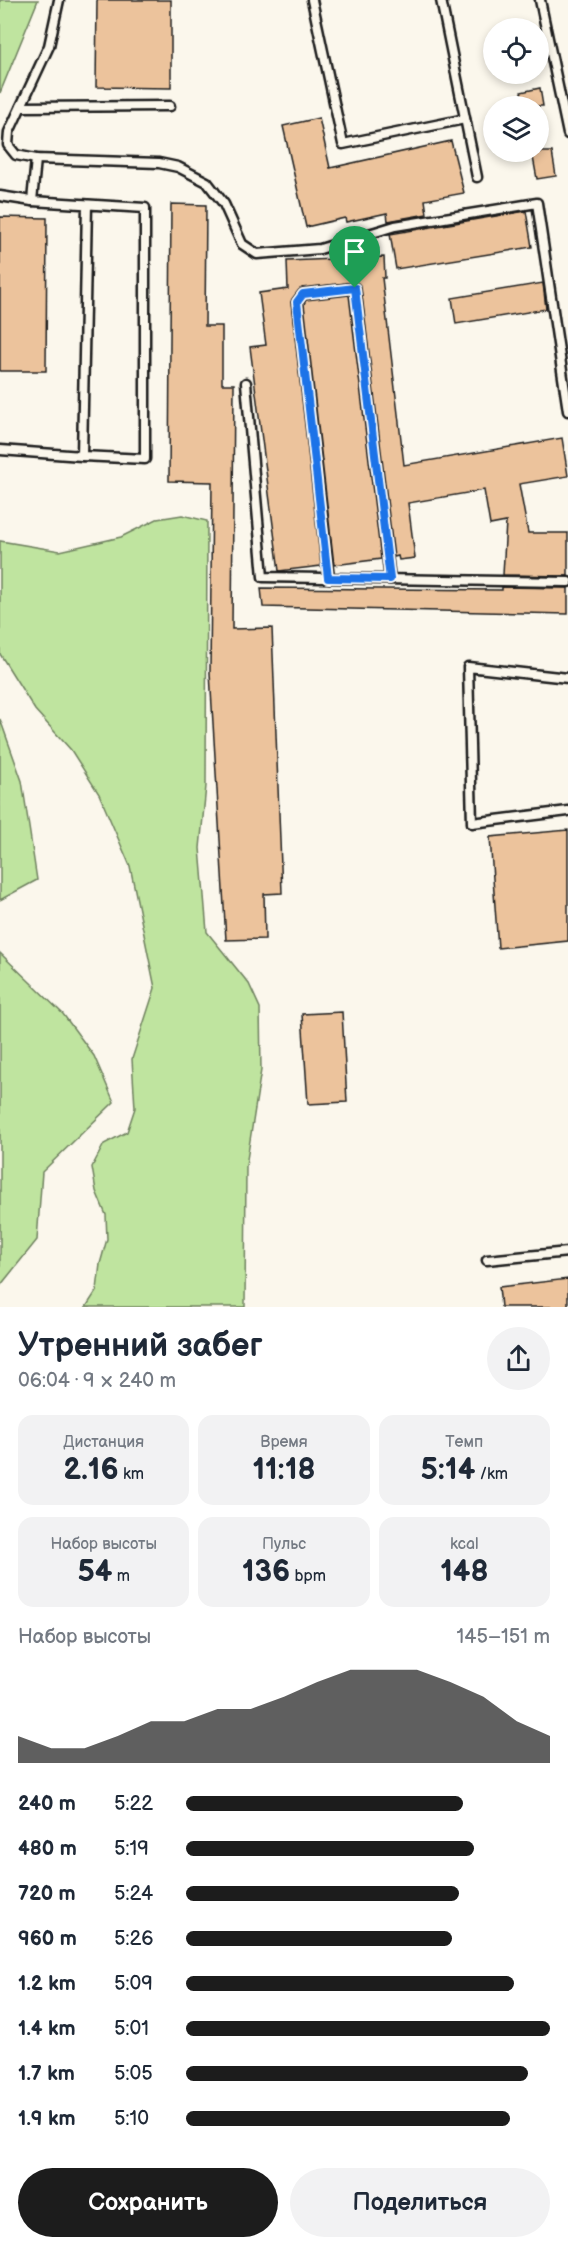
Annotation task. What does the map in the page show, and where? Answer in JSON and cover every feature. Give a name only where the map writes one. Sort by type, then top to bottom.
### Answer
[{"type":"lane","points":[[59,0],[49,46],[9,132],[8,145],[16,155],[36,159],[159,163],[178,167],[207,182],[224,204],[242,244],[257,254],[320,249],[395,226],[537,203],[568,411]]},
{"type":"lane","points":[[312,0],[343,144],[465,119]]},
{"type":"lane","points":[[441,0],[477,177]]},
{"type":"lane","points":[[540,0],[568,134]]},
{"type":"lane","points":[[21,107],[170,106]]},
{"type":"lane","points":[[32,201],[36,159]]},
{"type":"lane","points":[[0,196],[32,201],[145,208],[145,459],[0,450]]},
{"type":"lane","points":[[82,456],[87,205]]},
{"type":"lane","points":[[328,578],[297,302],[303,294],[355,288],[390,579]]},
{"type":"lane","points":[[246,383],[263,577],[568,582]]},
{"type":"lane","points":[[568,678],[468,667],[472,823],[568,811]]},
{"type":"lane","points":[[487,1260],[568,1252]]},
{"type":"green space","points":[[0,0],[38,0],[0,93]]},
{"type":"green space","points":[[182,515],[207,521],[206,786],[200,848],[207,932],[249,984],[260,1008],[261,1070],[246,1166],[245,1307],[86,1307],[97,1290],[100,1264],[107,1239],[106,1215],[96,1191],[92,1167],[104,1144],[127,1132],[135,1108],[132,1059],[155,988],[130,866],[99,794],[71,750],[35,710],[0,654],[0,541],[60,551],[121,537],[157,519]]},
{"type":"green space","points":[[0,719],[22,781],[37,880],[0,900]]},
{"type":"green space","points":[[0,953],[63,1014],[94,1056],[114,1102],[42,1172],[37,1240],[0,1286]]},
{"type":"building","points":[[97,0],[171,0],[171,88],[96,87]]},
{"type":"building","points":[[540,88],[541,96],[522,96],[521,92]]},
{"type":"building","points":[[319,118],[330,168],[451,141],[464,193],[425,200],[427,214],[388,221],[387,213],[346,222],[345,218],[306,227],[283,126]]},
{"type":"building","points":[[549,152],[552,152],[556,176],[537,179],[534,162],[549,162]]},
{"type":"building","points":[[171,204],[206,205],[205,326],[222,326],[222,384],[234,384],[232,629],[272,628],[282,893],[264,894],[265,939],[226,940],[210,673],[212,482],[169,481]]},
{"type":"building","points":[[526,211],[532,247],[396,269],[390,234]]},
{"type":"building","points":[[0,217],[47,218],[46,371],[0,371]]},
{"type":"building","points":[[384,257],[385,278],[382,278],[404,465],[562,438],[568,476],[519,484],[528,533],[568,533],[568,576],[503,575],[506,522],[490,525],[484,490],[408,503],[415,558],[399,560],[398,556],[394,557],[361,287],[355,282],[302,288],[291,302],[321,566],[279,571],[250,347],[266,345],[259,293],[288,289],[287,261]]},
{"type":"building","points":[[543,283],[546,309],[456,324],[452,298]]},
{"type":"building","points":[[349,295],[381,559],[334,565],[304,304],[306,300]]},
{"type":"building","points":[[502,587],[568,588],[568,614],[263,607],[261,588],[502,590]]},
{"type":"building","points":[[568,830],[568,941],[498,948],[490,837]]},
{"type":"building","points":[[342,1012],[347,1102],[308,1104],[302,1014]]},
{"type":"building","points":[[568,1279],[568,1307],[501,1307],[499,1287]]},
{"type":"route","points":[[355,288],[390,579],[328,578],[297,302],[303,294],[355,288]]}]
